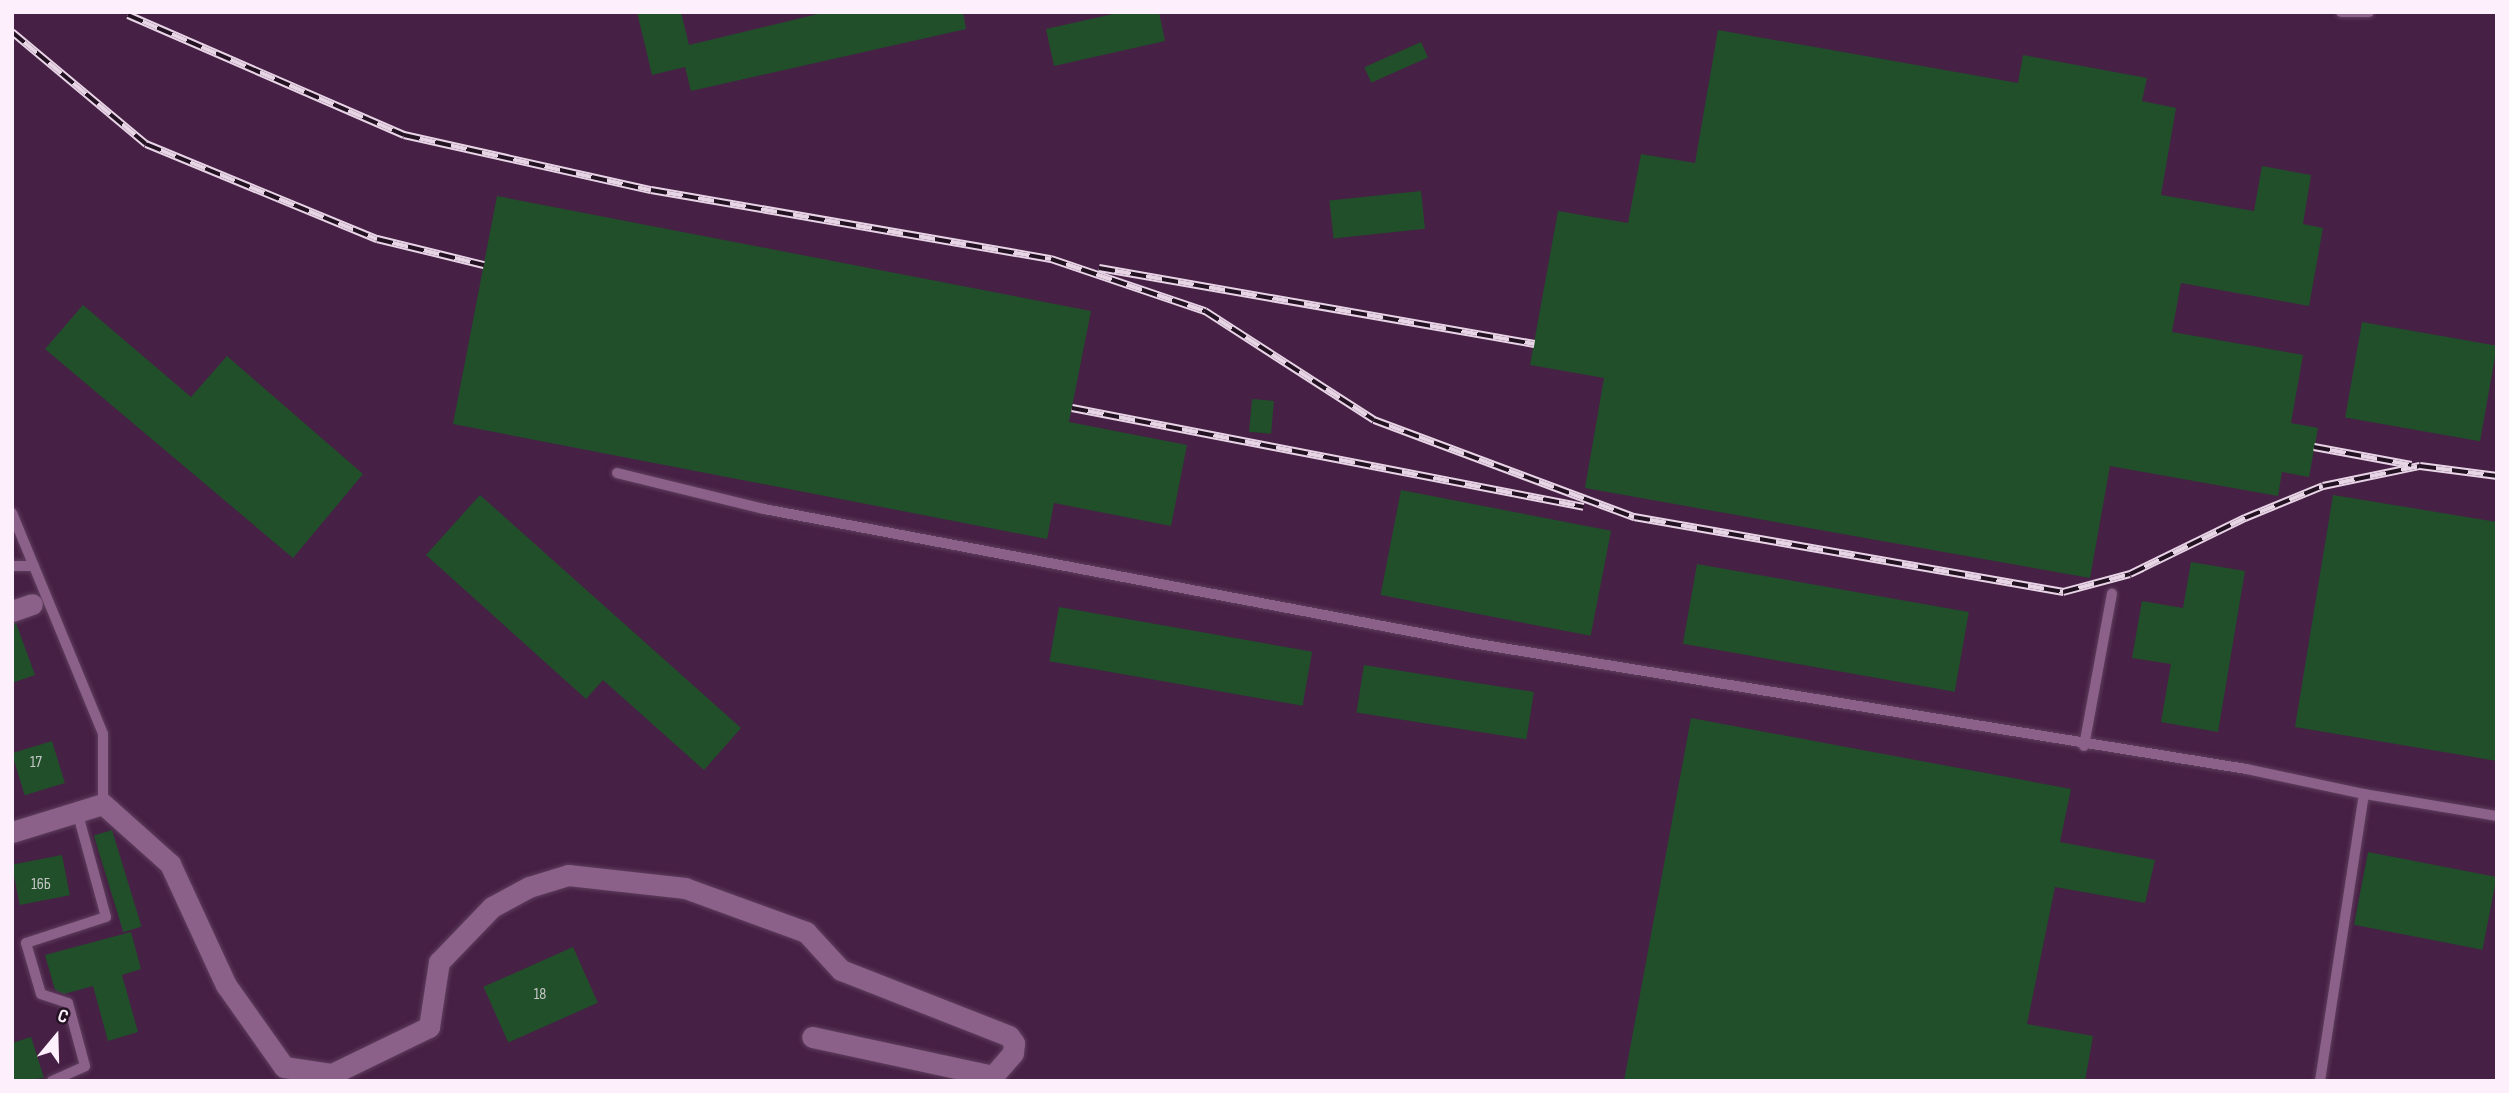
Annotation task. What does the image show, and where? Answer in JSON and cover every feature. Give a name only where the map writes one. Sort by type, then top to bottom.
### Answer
[{"type":"street","points":[[12,611],[32,604]]},
{"type":"street","points":[[12,832],[103,804],[170,864],[226,985],[284,1067],[307,1076],[332,1074],[429,1027],[439,962],[492,907],[529,887],[568,874],[685,888],[806,932],[841,970],[1009,1036],[1014,1043],[1013,1053],[993,1076],[812,1037]]},
{"type":"lane","points":[[2342,12],[2369,12]]},
{"type":"lane","points":[[617,472],[764,509],[1478,644],[1722,680],[2084,746],[2246,769],[2364,794],[2497,816]]},
{"type":"lane","points":[[12,513],[103,734],[103,804]]},
{"type":"lane","points":[[12,566],[34,566]]},
{"type":"lane","points":[[2084,746],[2112,594]]},
{"type":"lane","points":[[2320,1081],[2364,794]]},
{"type":"lane","points":[[52,1081],[85,1066],[68,1003],[41,995],[26,943],[106,917],[77,811]]},
{"type":"building","points":[[637,12],[681,12],[689,45],[826,12],[963,12],[966,29],[691,91],[685,67],[652,75]]},
{"type":"building","points":[[1122,12],[1159,12],[1165,41],[1054,66],[1046,29]]},
{"type":"building","points":[[1718,30],[2018,83],[2023,55],[2147,78],[2142,101],[2176,108],[2161,195],[2254,211],[2262,166],[2311,175],[2303,224],[2323,228],[2309,306],[2181,283],[2172,332],[2303,355],[2291,423],[2318,428],[2309,477],[2282,472],[2278,496],[2110,466],[2090,578],[1585,488],[1604,378],[1530,365],[1558,211],[1628,223],[1641,154],[1695,163]]},
{"type":"building","points":[[1421,42],[1428,58],[1371,83],[1364,67]]},
{"type":"building","points":[[1421,191],[1425,229],[1333,238],[1330,201]]},
{"type":"building","points":[[497,196],[1091,311],[1069,422],[1187,445],[1171,526],[1054,503],[1047,539],[453,424]]},
{"type":"building","points":[[83,305],[191,397],[227,356],[363,474],[293,558],[45,349]]},
{"type":"building","points":[[2362,322],[2497,346],[2480,441],[2345,418]]},
{"type":"building","points":[[1252,399],[1274,401],[1271,434],[1249,432]]},
{"type":"building","points":[[1401,490],[1611,531],[1591,636],[1381,595]]},
{"type":"building","points":[[480,495],[741,728],[704,770],[603,680],[586,699],[426,555]]},
{"type":"building","points":[[2333,495],[2497,522],[2497,761],[2295,727]]},
{"type":"building","points":[[2191,562],[2245,571],[2218,732],[2161,722],[2171,664],[2132,658],[2142,601],[2183,608]]},
{"type":"building","points":[[1697,564],[1969,612],[1955,692],[1683,644]]},
{"type":"building","points":[[1059,607],[1312,652],[1303,706],[1049,661]]},
{"type":"building","points":[[16,623],[35,675],[12,683],[12,624]]},
{"type":"building","points":[[1364,665],[1534,692],[1526,739],[1356,712]]},
{"type":"building","points":[[1691,718],[2071,789],[2060,842],[2155,860],[2145,903],[2055,887],[2027,1024],[2093,1036],[2085,1081],[1624,1081]]},
{"type":"building","points":[[52,741],[65,783],[25,795],[12,753]]},
{"type":"building","points":[[112,830],[142,927],[123,932],[94,836]]},
{"type":"building","points":[[2368,852],[2497,877],[2482,950],[2354,925]]},
{"type":"building","points":[[62,855],[70,895],[20,905],[12,865]]},
{"type":"building","points":[[131,932],[141,969],[122,975],[138,1032],[108,1041],[93,986],[64,994],[55,990],[45,955]]},
{"type":"building","points":[[573,947],[598,1003],[508,1043],[483,987]]},
{"type":"building","points":[[31,1037],[44,1078],[12,1081],[12,1043]]},
{"type":"railway","points":[[128,15],[404,135],[651,190],[1051,259],[1205,311],[1374,420],[1634,517],[2063,592],[2130,574],[2245,518],[2323,486],[2420,466],[2497,476]]},
{"type":"railway","points":[[12,32],[146,144],[377,239],[484,265]]},
{"type":"railway","points":[[1099,268],[1534,344]]},
{"type":"railway","points":[[1072,408],[1584,507]]},
{"type":"railway","points":[[2314,447],[2411,465]]}]
